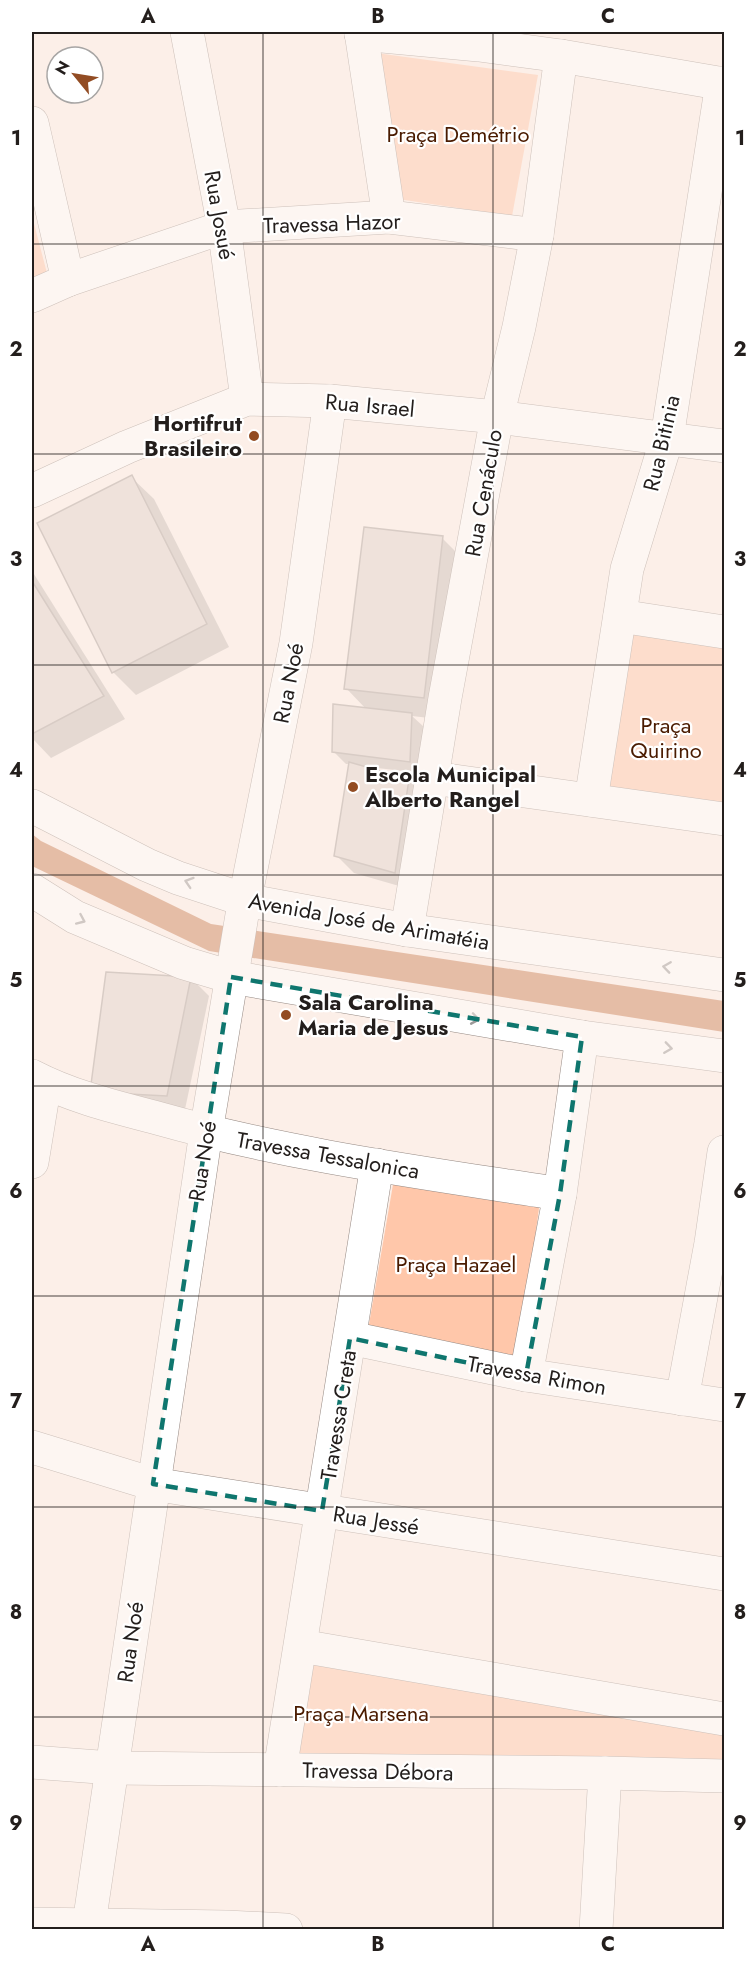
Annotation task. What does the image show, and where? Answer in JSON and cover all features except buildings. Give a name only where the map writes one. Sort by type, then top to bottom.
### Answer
[{"type":"street","name":"Rua Josué","points":[[187,32],[224,227],[247,399]]},
{"type":"street","points":[[389,217],[361,33],[479,45],[723,84]]},
{"type":"street","name":"Rua Cenáculo","points":[[407,930],[497,417],[519,327],[537,234],[561,57]]},
{"type":"street","name":"Rua Bitinia","points":[[591,800],[627,569],[667,438],[723,84]]},
{"type":"street","points":[[32,123],[68,280]]},
{"type":"street","name":"Travessa Hazor","points":[[32,296],[68,280],[224,227],[389,217],[537,234]]},
{"type":"street","name":"Rua Israel","points":[[32,491],[127,447],[247,399],[330,401],[497,417],[724,446]]},
{"type":"street","name":"Rua Noé","points":[[89,1924],[206,1132],[244,904],[296,643],[330,401]]},
{"type":"street","points":[[620,616],[724,632]]},
{"type":"street","points":[[432,778],[724,819]]},
{"type":"street","name":"Avenida José de Arimatéia","points":[[32,807],[147,865],[244,904],[407,930],[724,975]]},
{"type":"street","points":[[32,890],[75,917],[184,963],[582,1037],[724,1056]]},
{"type":"street","points":[[526,1375],[560,1194],[582,1037]]},
{"type":"street","points":[[32,1162],[38,1079]]},
{"type":"street","name":"Travessa Tessalonica","points":[[38,1079],[114,1106],[206,1132],[377,1166],[560,1194]]},
{"type":"street","points":[[682,1399],[711,1243],[724,1152]]},
{"type":"street","name":"Travessa Creta","points":[[280,1770],[377,1166]]},
{"type":"street","name":"Travessa Rimon","points":[[350,1338],[526,1375],[724,1405]]},
{"type":"street","name":"Rua Jessé","points":[[32,1448],[153,1484],[724,1574]]},
{"type":"street","points":[[301,1646],[724,1719]]},
{"type":"street","name":"Travessa Débora","points":[[32,1762],[112,1768],[724,1776]]},
{"type":"street","points":[[596,1929],[604,1773]]},
{"type":"street","points":[[32,1924],[286,1929]]},
{"type":"highlighted area","points":[[231,977],[582,1037],[560,1194],[526,1375],[350,1338],[322,1511],[153,1484]]},
{"type":"green space","name":"Praça Demétrio","points":[[376,53],[538,75],[512,216],[398,199]]},
{"type":"green space","points":[[32,216],[48,277],[32,284]]},
{"type":"green space","name":"Praça Quirino","points":[[626,622],[724,638],[724,805],[598,789]]},
{"type":"green space","name":"Praça Hazael","points":[[396,1167],[541,1193],[519,1358],[367,1336]]},
{"type":"green space","name":"Praça Marsena","points":[[311,1653],[724,1714],[724,1771],[292,1763]]},
{"type":"shaded area","points":[[32,834],[41,841],[211,924],[724,1001],[724,1032],[209,951],[32,866]]},
{"type":"place","name":"Hortifrut Brasileiro","points":[[254,436]]},
{"type":"place","name":"Escola Municipal Alberto Rangel","points":[[353,787]]},
{"type":"place","name":"Sala Carolina Maria de Jesus","points":[[286,1015]]}]
